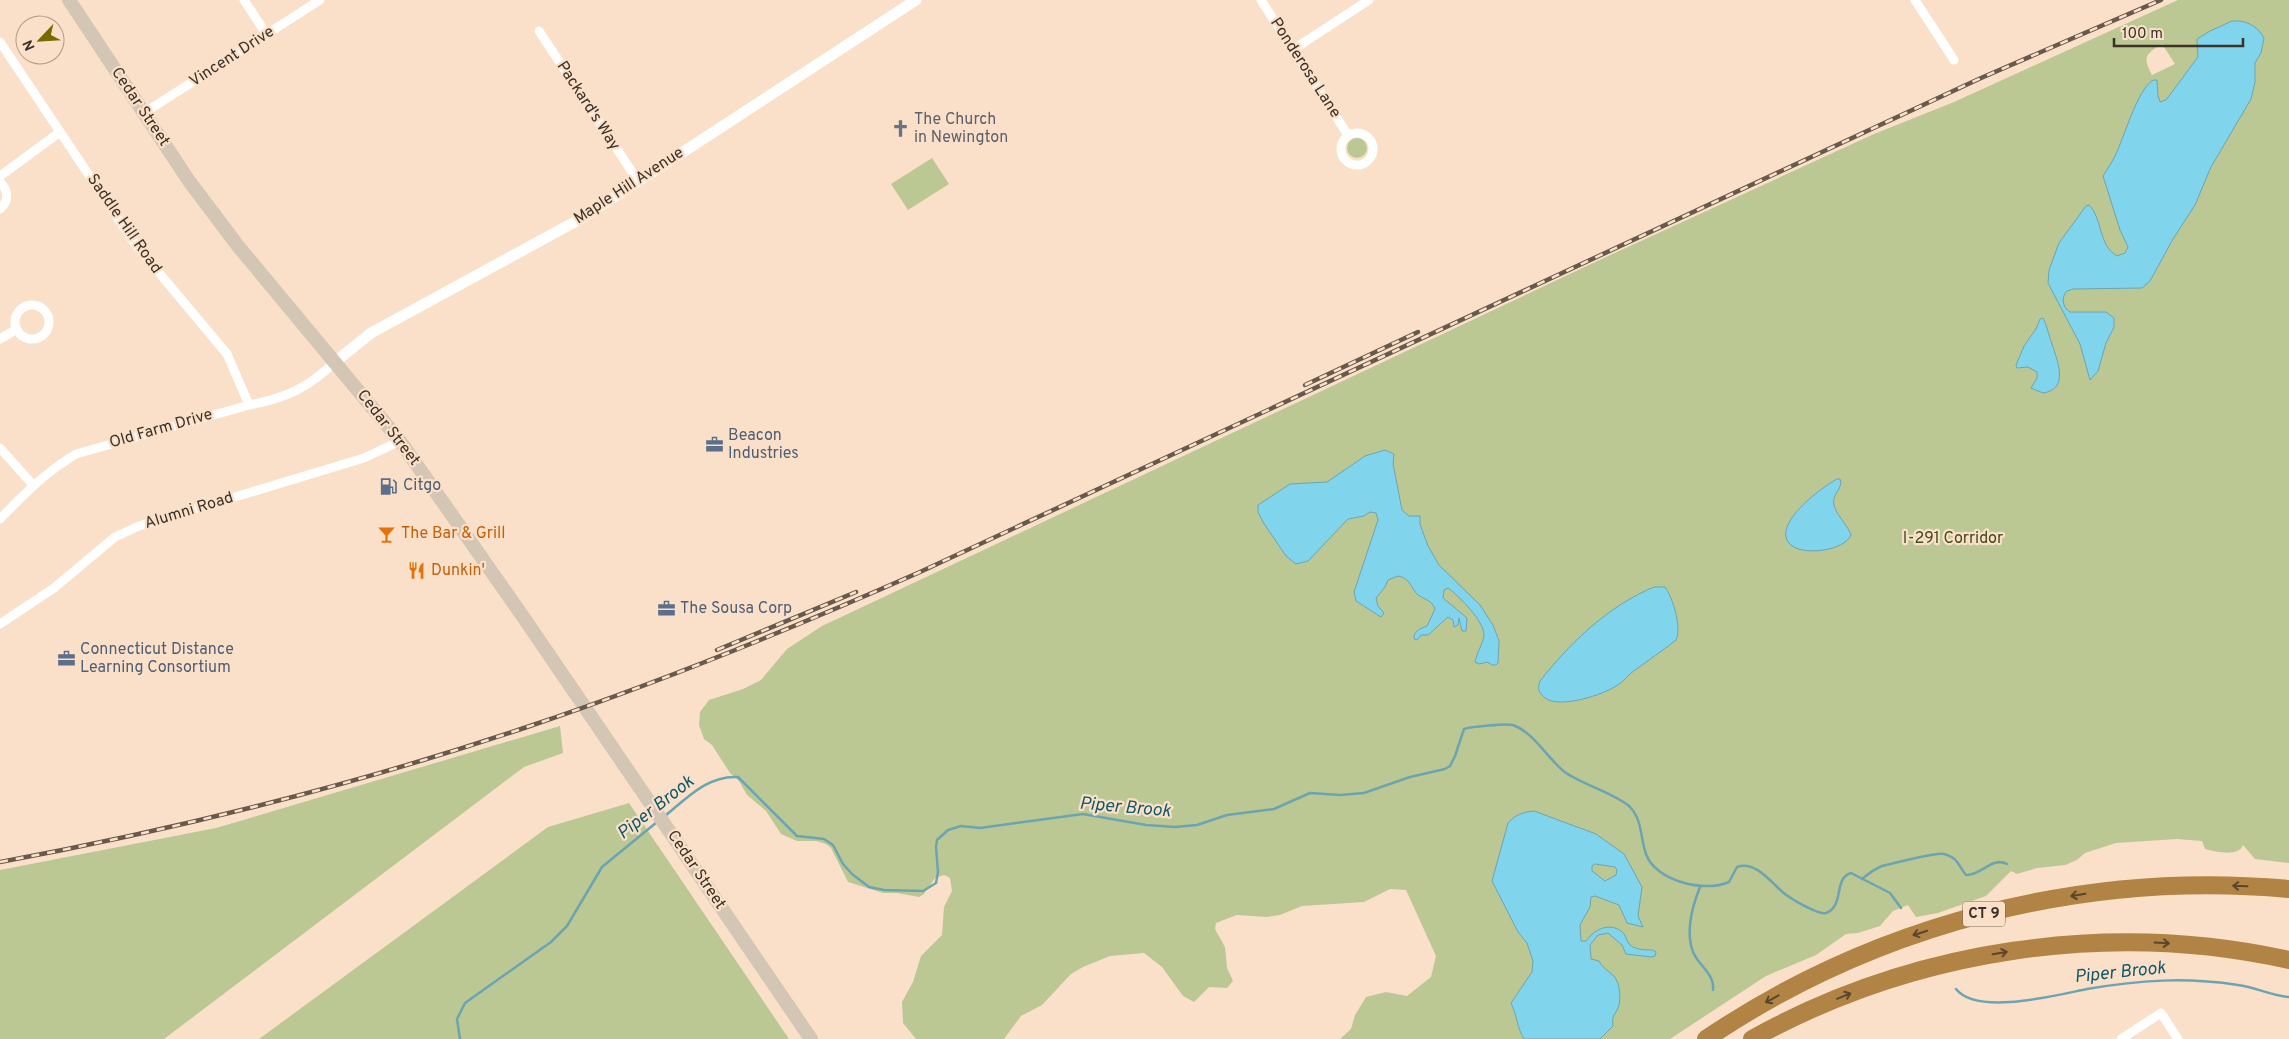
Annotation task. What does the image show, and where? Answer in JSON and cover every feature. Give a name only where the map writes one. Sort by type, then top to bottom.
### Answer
[{"type":"highway","name":"CT 9","points":[[1706,1039],[1754,1008],[1832,967],[1910,936],[1990,912],[2078,895],[2149,887],[2216,885],[2289,889]]},
{"type":"highway","points":[[1752,1039],[1814,1008],[1884,981],[1938,966],[2015,950],[2082,943],[2146,943],[2227,949],[2289,960]]},
{"type":"main road","name":"Cedar Street","points":[[69,0],[189,181],[238,246],[400,441],[568,682],[811,1039]]},
{"type":"street","points":[[244,0],[267,35]]},
{"type":"street","name":"Vincent Drive","points":[[144,113],[320,0]]},
{"type":"street","name":"Maple Hill Avenue","points":[[335,362],[371,333],[582,218],[916,0]]},
{"type":"street","name":"Ponderosa Lane","points":[[1261,0],[1348,135]]},
{"type":"street","points":[[1294,49],[1369,0]]},
{"type":"street","points":[[1915,0],[1954,60]]},
{"type":"street","name":"Packard's Way","points":[[539,31],[638,181]]},
{"type":"street","name":"Saddle Hill Road","points":[[0,42],[153,268],[227,354],[249,405]]},
{"type":"street","points":[[0,176],[60,132]]},
{"type":"street","points":[[0,182],[7,194],[7,200],[0,209]]},
{"type":"street","points":[[0,340],[17,329]]},
{"type":"street","name":"Old Farm Drive","points":[[0,519],[32,485],[54,467],[76,454],[249,405],[277,400],[302,388],[322,375],[335,362]]},
{"type":"street","name":"Alumni Road","points":[[0,624],[54,588],[115,538],[138,526],[364,458],[400,441]]},
{"type":"street","points":[[0,448],[32,485]]},
{"type":"street","points":[[2121,1039],[2161,1013],[2178,1039]]},
{"type":"green space","name":"I-291 Corridor","points":[[2178,0],[2289,0],[2289,863],[2255,859],[2243,845],[2237,851],[2221,852],[2205,849],[2202,841],[2177,839],[2116,843],[2085,853],[2077,860],[2065,865],[2037,868],[2017,874],[2011,871],[1986,896],[1938,913],[1916,917],[1908,905],[1893,911],[1880,926],[1858,933],[1846,934],[1816,955],[1766,976],[1670,1039],[1340,1039],[1351,1029],[1355,1015],[1366,997],[1386,992],[1407,996],[1431,977],[1436,956],[1406,890],[1390,889],[1364,902],[1302,906],[1280,915],[1267,917],[1237,915],[1216,923],[1215,929],[1225,947],[1227,968],[1233,981],[1227,988],[1209,987],[1194,1002],[1183,996],[1162,967],[1144,953],[1110,956],[1071,974],[1042,1005],[1021,1016],[1004,1039],[916,1039],[903,1023],[902,1002],[913,982],[921,956],[942,935],[944,907],[952,891],[950,878],[944,875],[935,878],[924,894],[919,897],[897,893],[883,893],[848,882],[831,848],[826,844],[816,841],[797,841],[781,834],[766,811],[747,795],[712,745],[704,739],[699,725],[700,712],[709,700],[743,689],[761,680],[787,649],[822,626],[1606,257],[1874,134],[1954,102]],"holes":[[[2162,44],[2175,64],[2152,75],[2147,64],[2147,56],[2152,50]]]},
{"type":"green space","points":[[1357,138],[1364,141],[1367,148],[1364,155],[1357,158],[1350,155],[1347,148],[1350,141]]},
{"type":"green space","points":[[932,158],[949,184],[908,210],[891,184]]},
{"type":"green space","points":[[560,726],[563,753],[524,767],[164,1039],[0,1039],[0,870],[216,828]]},
{"type":"green space","points":[[629,803],[789,1039],[259,1039],[548,827]]},
{"type":"water","points":[[2232,21],[2242,21],[2250,24],[2264,38],[2261,53],[2255,63],[2255,82],[2251,99],[2211,167],[2195,205],[2173,239],[2150,281],[2142,288],[2073,289],[2067,291],[2064,296],[2064,305],[2070,312],[2106,312],[2114,318],[2114,327],[2106,343],[2098,371],[2090,380],[2080,344],[2048,283],[2049,270],[2059,243],[2086,206],[2089,205],[2097,217],[2103,239],[2111,251],[2117,256],[2125,253],[2128,247],[2120,230],[2103,176],[2115,156],[2136,104],[2147,85],[2153,80],[2157,80],[2160,102],[2166,100],[2198,57],[2197,39]]},
{"type":"water","points":[[2043,318],[2060,373],[2056,386],[2043,393],[2031,388],[2037,378],[2037,372],[2028,367],[2017,368],[2016,365],[2024,346],[2036,329],[2040,319]]},
{"type":"water","points":[[1385,450],[1394,454],[1393,464],[1402,510],[1409,516],[1420,516],[1420,524],[1428,546],[1439,565],[1480,605],[1493,625],[1499,641],[1498,663],[1496,665],[1487,662],[1479,664],[1475,662],[1484,635],[1483,629],[1476,616],[1448,588],[1444,590],[1443,598],[1467,618],[1466,631],[1462,631],[1459,618],[1458,625],[1454,627],[1453,620],[1448,617],[1428,635],[1421,635],[1417,640],[1414,639],[1415,634],[1418,630],[1427,626],[1435,609],[1429,601],[1416,593],[1405,578],[1398,576],[1388,580],[1376,598],[1378,606],[1384,613],[1381,617],[1356,601],[1354,592],[1378,520],[1376,513],[1370,512],[1364,516],[1348,519],[1308,561],[1296,564],[1286,556],[1263,522],[1258,512],[1258,505],[1290,484],[1327,482],[1365,456]]},
{"type":"water","points":[[1837,479],[1840,479],[1841,483],[1834,498],[1835,508],[1851,535],[1840,545],[1823,550],[1805,550],[1791,545],[1786,537],[1787,528],[1792,518],[1810,498]]},
{"type":"water","points":[[1654,587],[1665,587],[1671,598],[1678,628],[1676,640],[1618,685],[1602,693],[1582,699],[1561,702],[1545,698],[1540,693],[1540,681],[1577,640],[1621,604]]},
{"type":"water","points":[[1534,811],[1596,834],[1624,854],[1642,887],[1638,916],[1643,927],[1627,923],[1619,905],[1595,896],[1591,897],[1590,907],[1580,925],[1581,941],[1586,941],[1597,931],[1611,927],[1623,932],[1632,947],[1656,952],[1655,956],[1651,957],[1626,954],[1622,945],[1608,933],[1598,935],[1590,945],[1591,959],[1599,961],[1613,975],[1617,981],[1620,998],[1613,1017],[1613,1026],[1600,1039],[1524,1039],[1511,1003],[1532,972],[1533,961],[1527,943],[1518,932],[1492,881],[1508,823],[1516,816]],"holes":[[[1595,864],[1615,867],[1617,870],[1616,875],[1605,881],[1592,871],[1592,866]]]},
{"type":"waterway","name":"Piper Brook","points":[[665,816],[698,789],[717,780],[727,777],[738,777],[797,836],[824,839],[833,845],[843,864],[852,874],[869,887],[884,890],[923,891],[936,883],[938,872],[937,840],[948,830],[961,826],[980,828],[1083,814],[1146,825],[1175,827],[1197,825],[1227,815],[1274,809],[1310,793],[1340,795],[1364,793],[1410,777],[1445,769],[1450,766],[1455,756],[1464,729],[1513,725],[1535,740],[1559,768],[1566,773],[1617,798],[1630,807],[1637,818],[1644,848],[1651,863],[1670,878],[1695,885],[1719,885],[1729,882],[1737,867],[1751,867],[1763,874],[1791,898],[1811,909],[1826,913],[1832,909],[1838,899],[1842,880],[1851,873],[1890,893],[1901,908]]},
{"type":"waterway","name":"Piper Brook","points":[[460,1039],[457,1019],[465,1003],[551,942],[567,926],[602,867],[657,822]]},
{"type":"waterway","points":[[1862,879],[1882,866],[1940,854],[1953,858],[1966,875],[1977,873],[1996,862],[2007,864]]},
{"type":"waterway","points":[[1700,887],[1692,911],[1690,927],[1691,944],[1695,957],[1709,974],[1713,990]]},
{"type":"waterway","name":"Piper Brook","points":[[1956,989],[1966,997],[1981,1001],[1999,1002],[2038,999],[2125,983],[2180,980],[2238,985],[2289,997]]},
{"type":"railway","points":[[0,862],[200,820],[332,787],[527,727],[627,692],[725,654],[920,572],[1981,78],[2161,0]]},
{"type":"railway","points":[[1305,385],[1418,332]]},
{"type":"railway","points":[[717,650],[856,592]]},
{"type":"place","name":"The Church in Newington","points":[[900,129]]},
{"type":"place","name":"Beacon Industries","points":[[714,445]]},
{"type":"place","name":"Citgo","points":[[389,486]]},
{"type":"place","name":"The Bar & Grill","points":[[387,534]]},
{"type":"place","name":"Dunkin'","points":[[417,571]]},
{"type":"place","name":"The Sousa Corp","points":[[666,609]]},
{"type":"place","name":"Connecticut Distance Learning Consortium","points":[[66,659]]}]
